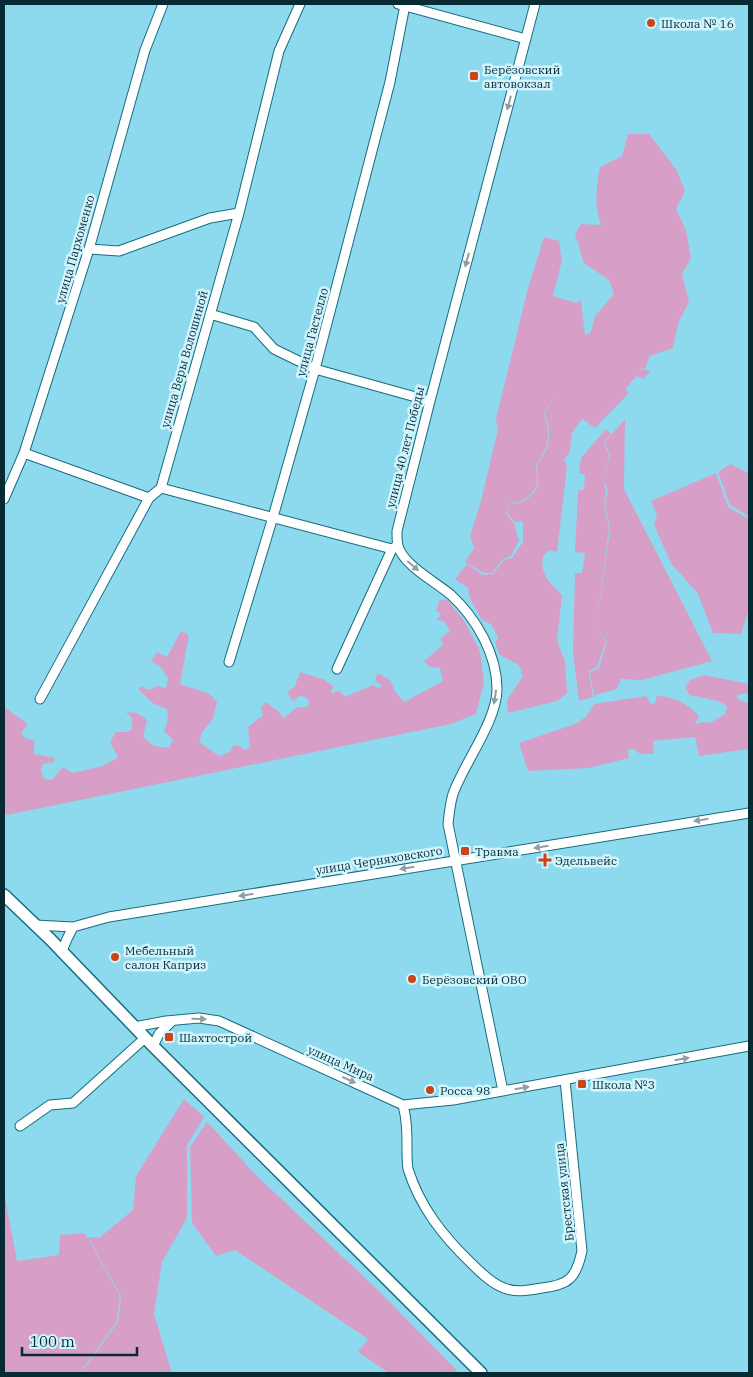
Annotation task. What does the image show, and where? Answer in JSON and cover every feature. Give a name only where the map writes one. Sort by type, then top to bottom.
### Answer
[{"type":"main road","points":[[4,895],[481,1373]]},
{"type":"street","name":"улица Пархоменко","points":[[4,499],[24,452],[89,249],[145,50],[163,4]]},
{"type":"street","name":"улица Веры Волошиной","points":[[161,488],[239,214],[279,52],[300,4]]},
{"type":"street","name":"улица 40 лет Победы","points":[[395,547],[397,531],[430,401],[535,4]]},
{"type":"street","points":[[402,5],[526,40]]},
{"type":"street","name":"улица Гастелло","points":[[229,662],[315,369],[390,82],[402,5]]},
{"type":"street","points":[[89,249],[118,251],[210,218],[239,214]]},
{"type":"street","points":[[210,314],[254,327],[274,349],[315,369],[430,401]]},
{"type":"street","points":[[24,452],[149,498]]},
{"type":"street","points":[[40,699],[149,498],[161,488],[395,547],[411,564],[452,596],[471,619],[484,639],[494,664],[497,690],[493,711],[453,794],[448,824],[503,1091]]},
{"type":"street","points":[[337,669],[395,547]]},
{"type":"street","name":"улица Черняховского","points":[[36,925],[73,927],[109,917],[749,812]]},
{"type":"street","points":[[62,952],[73,927]]},
{"type":"street","name":"улица Мира","points":[[134,1027],[173,1020],[199,1018],[219,1021],[403,1105]]},
{"type":"street","points":[[20,1126],[50,1106],[72,1103],[159,1034],[173,1020]]},
{"type":"street","points":[[403,1105],[453,1100],[749,1046]]},
{"type":"street","name":"Брестская улица","points":[[403,1105],[407,1117],[408,1167],[419,1197],[452,1245],[484,1276],[504,1288],[522,1291],[553,1287],[566,1283],[574,1276],[582,1251],[565,1080]]},
{"type":"shaded area","points":[[628,134],[649,134],[676,169],[685,191],[676,209],[686,230],[691,258],[682,274],[689,302],[679,321],[673,348],[650,356],[645,368],[636,370],[645,369],[650,372],[643,379],[637,376],[625,389],[629,393],[595,428],[582,419],[572,433],[570,451],[564,460],[567,467],[557,552],[549,550],[543,556],[542,563],[546,578],[562,595],[557,641],[565,661],[567,693],[557,701],[508,713],[507,700],[523,676],[519,665],[500,655],[495,643],[498,637],[491,624],[482,620],[469,597],[468,588],[455,579],[467,564],[483,575],[493,574],[504,560],[512,558],[523,542],[523,522],[515,522],[506,512],[511,502],[518,504],[531,496],[536,488],[530,495],[518,503],[511,501],[505,513],[514,523],[519,540],[511,556],[503,559],[492,573],[484,573],[465,562],[474,548],[470,536],[480,505],[498,430],[496,419],[528,288],[544,237],[559,241],[562,260],[553,296],[576,303],[581,300],[585,335],[591,332],[595,316],[614,294],[609,280],[584,263],[575,234],[581,224],[601,225],[596,196],[600,167],[622,156]],"holes":[[[554,396],[545,413],[549,440],[548,446],[542,458],[537,464],[538,484],[536,488],[536,464],[541,458],[548,440],[544,413]]]},
{"type":"shaded area","points":[[625,419],[624,489],[712,661],[642,680],[621,679],[617,689],[594,695],[590,672],[599,668],[607,641],[596,629],[606,641],[597,667],[589,671],[593,697],[579,701],[573,652],[575,573],[582,573],[585,553],[575,552],[578,491],[584,489],[585,475],[579,473],[581,458],[606,429],[611,434],[604,442],[609,456],[604,477],[610,456],[605,442]],"holes":[[[603,481],[608,490],[605,504],[610,529],[596,629],[609,529],[604,504],[606,490]]]},
{"type":"shaded area","points":[[731,464],[749,474],[749,516],[730,505],[718,472]]},
{"type":"shaded area","points":[[716,473],[728,507],[749,519],[749,609],[741,634],[713,633],[698,594],[671,563],[654,525],[657,515],[651,501]]},
{"type":"shaded area","points":[[446,599],[464,620],[480,651],[484,683],[476,714],[451,724],[7,815],[4,812],[4,707],[28,724],[21,733],[26,739],[34,740],[34,754],[55,758],[54,762],[43,764],[41,771],[44,779],[52,780],[63,767],[72,773],[103,766],[118,757],[110,742],[116,732],[127,732],[132,729],[132,718],[126,712],[137,713],[147,720],[143,737],[154,746],[169,748],[173,740],[164,731],[168,719],[167,709],[154,704],[139,690],[140,686],[149,690],[157,686],[166,688],[168,678],[160,666],[151,661],[157,652],[167,657],[181,631],[189,635],[180,684],[210,694],[217,702],[213,719],[203,731],[199,742],[219,756],[230,752],[233,746],[238,745],[245,750],[250,747],[248,727],[263,715],[261,707],[266,702],[279,712],[283,718],[298,707],[308,707],[309,702],[306,697],[299,696],[294,701],[290,698],[288,692],[295,686],[300,672],[325,680],[333,686],[331,693],[340,691],[345,697],[373,685],[379,688],[382,686],[375,680],[378,673],[391,681],[394,690],[404,702],[443,681],[440,668],[430,667],[424,661],[443,645],[441,638],[450,631],[444,621],[437,620],[441,614],[436,611],[439,601]]},
{"type":"shaded area","points":[[704,675],[749,684],[749,693],[737,695],[738,699],[749,704],[749,749],[699,756],[695,737],[653,741],[654,754],[640,754],[635,749],[628,750],[629,758],[589,768],[528,771],[519,743],[575,724],[586,717],[594,704],[646,696],[651,704],[655,703],[657,696],[663,696],[685,704],[695,712],[699,716],[695,724],[710,723],[725,714],[727,706],[718,701],[690,695],[685,688],[690,680]]},
{"type":"shaded area","points":[[184,1099],[204,1117],[187,1145],[187,1218],[162,1262],[154,1314],[172,1373],[81,1373],[118,1322],[121,1296],[88,1237],[99,1238],[133,1210],[136,1176]]},
{"type":"shaded area","points":[[207,1122],[257,1176],[381,1293],[459,1373],[389,1373],[358,1352],[368,1339],[235,1250],[216,1256],[192,1223],[190,1147]]},
{"type":"shaded area","points":[[4,1192],[17,1261],[59,1255],[60,1235],[85,1233],[120,1296],[117,1321],[80,1373],[5,1373]]},
{"type":"place","name":"Школа № 16","points":[[651,23]]},
{"type":"place","name":"Берёзовский автовокзал","points":[[474,76]]},
{"type":"place","name":"Травма","points":[[465,851]]},
{"type":"place","name":"Эдельвейс","points":[[545,860]]},
{"type":"place","name":"Мебельный салон Каприз","points":[[115,957]]},
{"type":"place","name":"Берёзовский ОВО","points":[[412,979]]},
{"type":"place","name":"Шахтострой","points":[[169,1037]]},
{"type":"place","name":"Школа №3","points":[[582,1084]]},
{"type":"place","name":"Росса 98","points":[[430,1090]]}]
